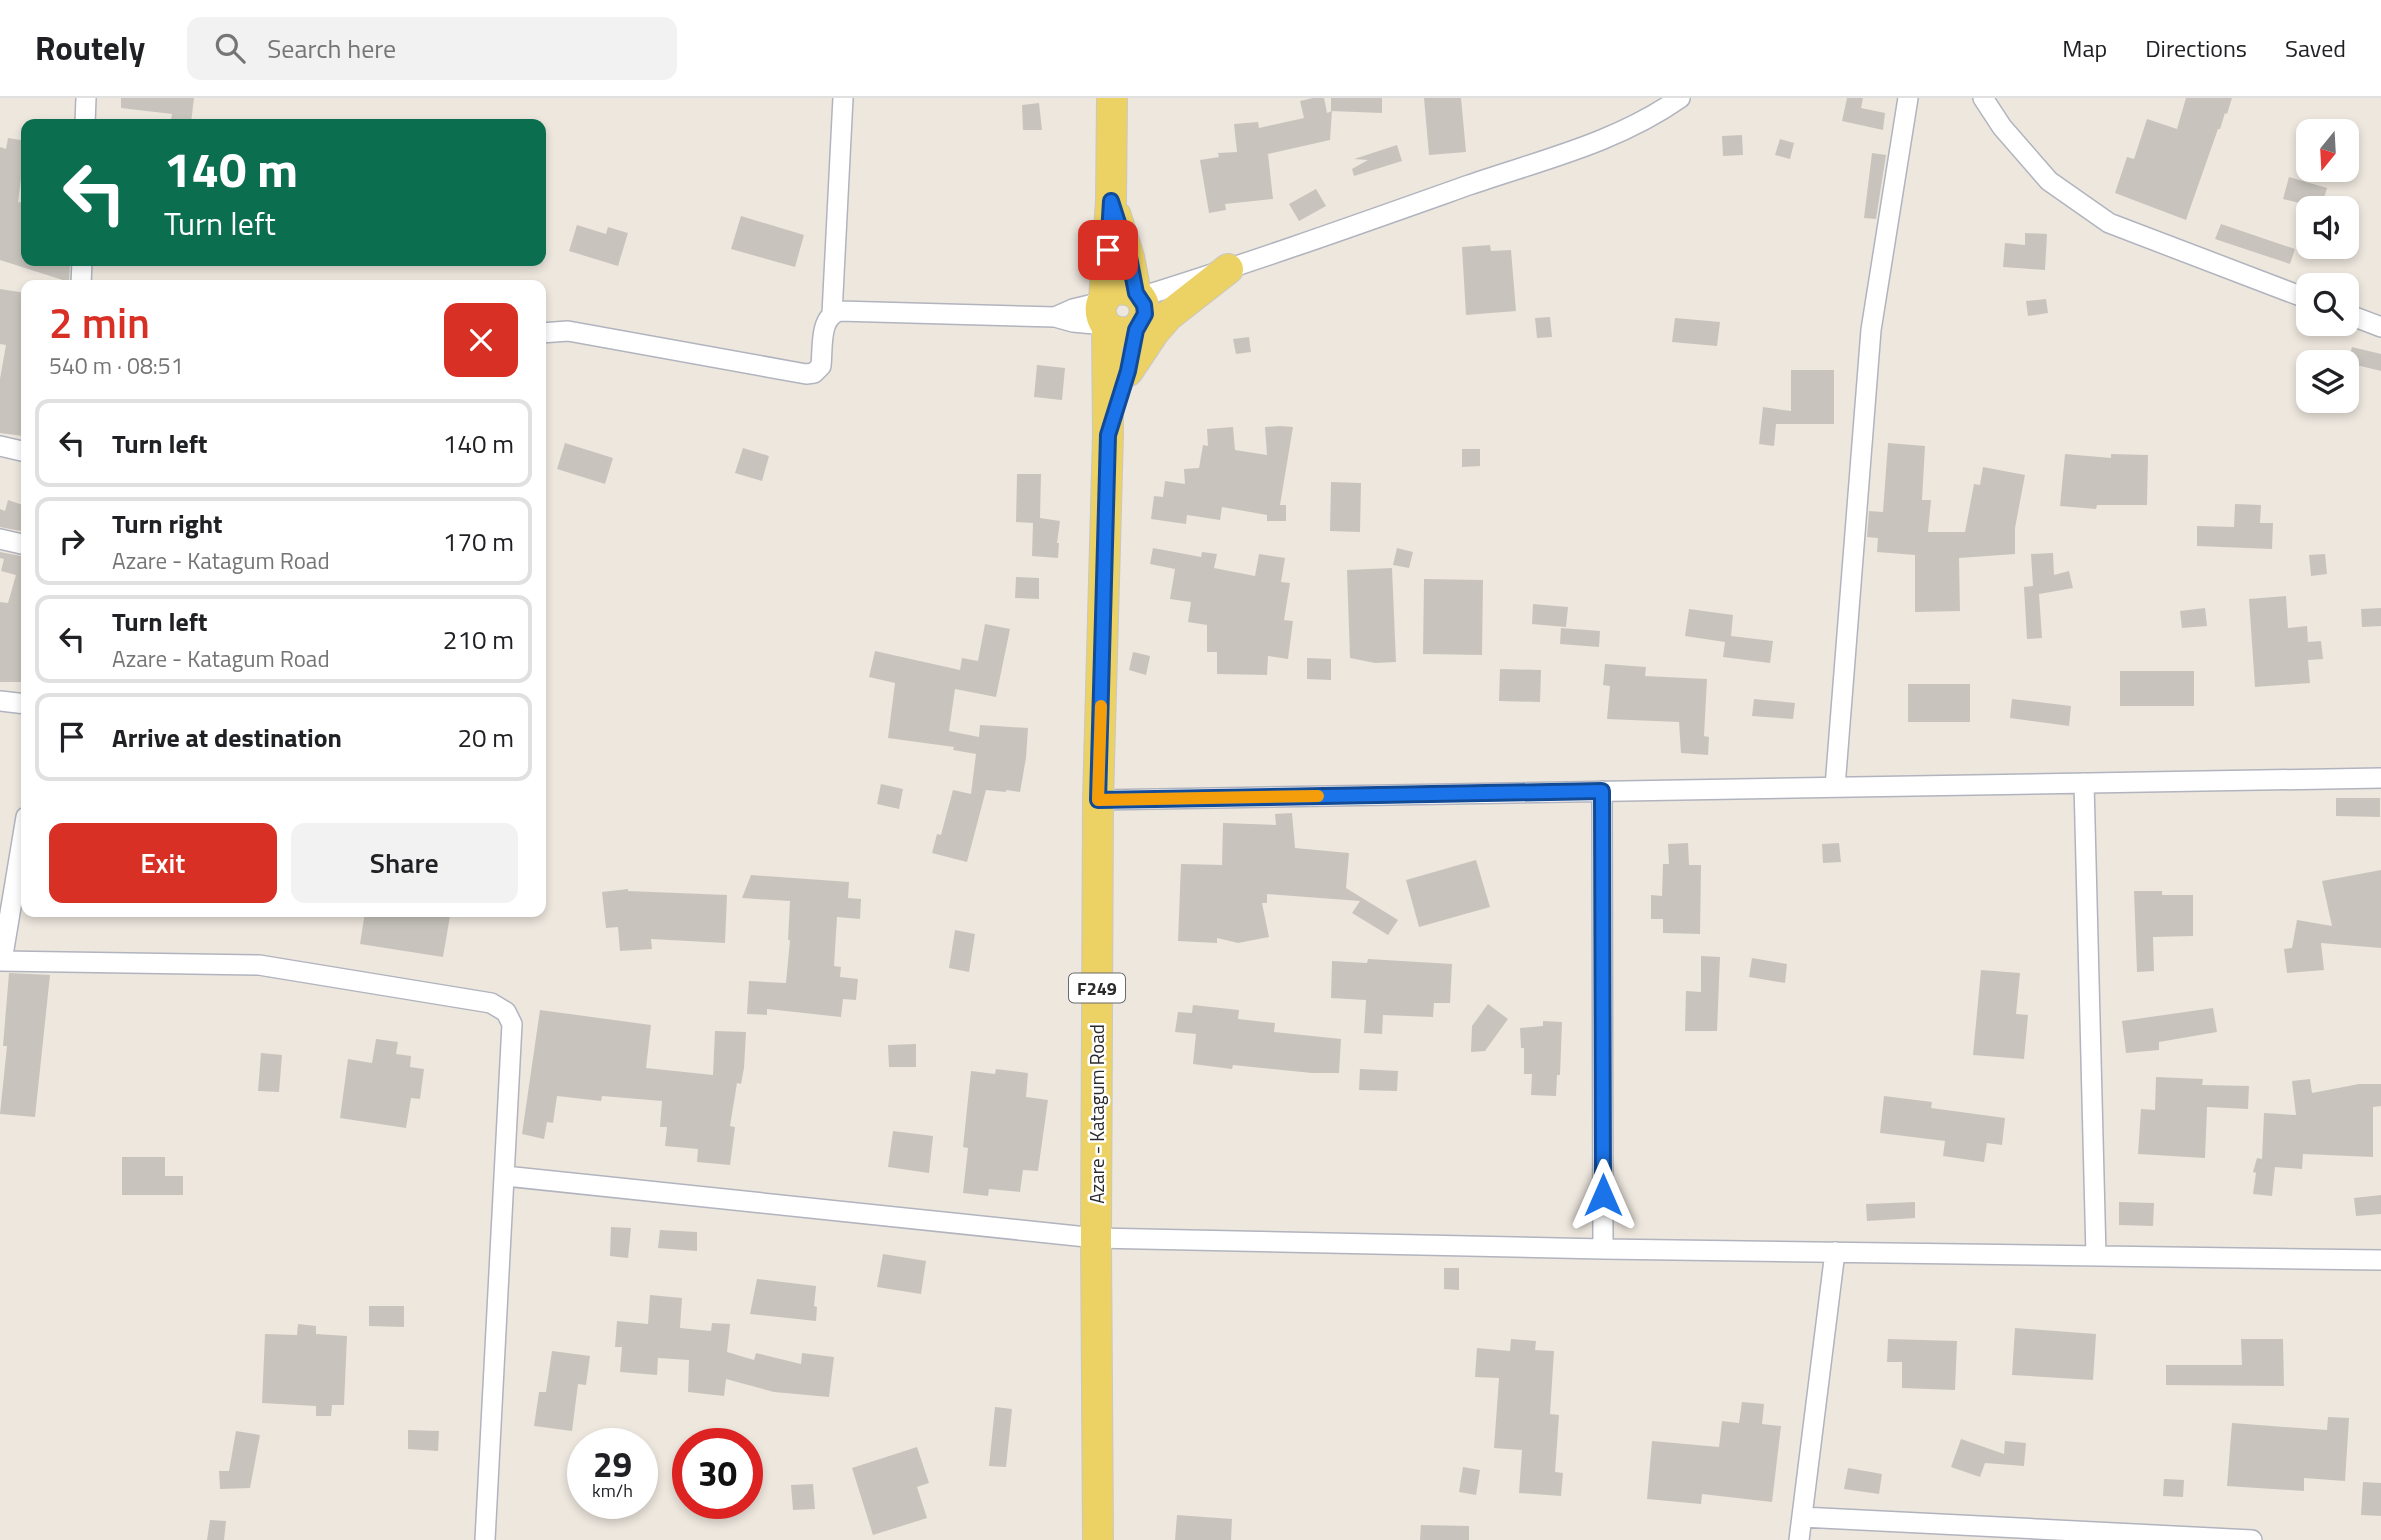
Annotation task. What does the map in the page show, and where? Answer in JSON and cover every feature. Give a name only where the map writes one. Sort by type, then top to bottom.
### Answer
[{"type":"main road","name":"Azare - Katagum Road","points":[[1098,1540],[1098,800],[1111,317],[1112,98]]},
{"type":"main road","name":"Azare - Katagum Road","points":[[1111,201],[1145,314],[1111,317]]},
{"type":"main road","points":[[1128,371],[1168,316],[1228,270]]},
{"type":"main road","name":"Azare - Katagum Road","points":[[1108,435],[1128,371],[1111,317]]},
{"type":"street","points":[[85,119],[86,98]]},
{"type":"street","points":[[546,333],[568,331],[806,374],[814,373],[821,366],[826,322],[831,314],[843,98]]},
{"type":"street","points":[[1138,295],[1228,270],[1490,178],[1562,156],[1648,120],[1680,98]]},
{"type":"street","points":[[1835,788],[1871,330],[1908,98]]},
{"type":"street","points":[[1983,98],[2002,127],[2049,181],[2109,223],[2296,294]]},
{"type":"street","points":[[831,314],[839,311],[1055,317],[1073,309],[1111,317]]},
{"type":"street","points":[[2359,319],[2381,327]]},
{"type":"street","points":[[0,446],[21,451]]},
{"type":"street","points":[[0,539],[21,544]]},
{"type":"street","points":[[0,701],[21,703]]},
{"type":"street","points":[[1098,800],[2381,778]]},
{"type":"street","points":[[2084,783],[2096,1256]]},
{"type":"street","points":[[1602,791],[1603,1249]]},
{"type":"street","points":[[21,846],[1,961],[259,965],[491,1003],[506,1012],[512,1024],[485,1540]]},
{"type":"street","points":[[505,1175],[1096,1238],[1603,1249],[2381,1260]]},
{"type":"street","points":[[1799,1540],[1835,1252]]},
{"type":"street","points":[[1802,1517],[2252,1540]]},
{"type":"building","points":[[121,98],[194,98],[191,119],[171,119],[172,114],[121,108]]},
{"type":"building","points":[[1324,98],[1327,113],[1332,111],[1330,140],[1268,154],[1273,199],[1225,204],[1226,210],[1209,213],[1200,160],[1219,157],[1218,153],[1237,152],[1234,124],[1258,122],[1259,128],[1304,118],[1300,101]]},
{"type":"building","points":[[1331,98],[1382,98],[1382,113],[1331,111]]},
{"type":"building","points":[[1424,98],[1461,98],[1466,152],[1429,155]]},
{"type":"building","points":[[1847,98],[1863,98],[1861,108],[1885,113],[1883,130],[1842,121]]},
{"type":"building","points":[[2186,98],[2232,98],[2218,129],[2186,220],[2115,193],[2127,157],[2134,159],[2147,119],[2177,129]]},
{"type":"building","points":[[1039,103],[1042,130],[1023,130],[1022,105]]},
{"type":"building","points":[[1742,135],[1743,155],[1723,156],[1722,136]]},
{"type":"building","points":[[8,138],[21,140],[18,202],[21,202],[21,266],[70,266],[69,280],[0,260],[0,147],[6,149]]},
{"type":"building","points":[[1780,139],[1794,143],[1790,159],[1775,155]]},
{"type":"building","points":[[1397,145],[1402,161],[1354,176],[1352,169],[1368,160],[1354,159]]},
{"type":"building","points":[[1872,153],[1886,155],[1876,219],[1864,218]]},
{"type":"building","points":[[2289,177],[2296,179],[2296,182],[2327,188],[2325,196],[2296,196],[2296,202],[2283,199]]},
{"type":"building","points":[[1316,189],[1326,206],[1299,221],[1289,204]]},
{"type":"building","points":[[741,216],[804,235],[795,267],[731,249]]},
{"type":"building","points":[[2221,224],[2295,249],[2290,264],[2215,239]]},
{"type":"building","points":[[577,225],[606,234],[608,227],[628,233],[618,266],[569,251]]},
{"type":"building","points":[[2025,233],[2047,234],[2045,270],[2003,267],[2005,243],[2025,245]]},
{"type":"building","points":[[1490,245],[1491,251],[1511,250],[1516,311],[1466,315],[1462,247]]},
{"type":"building","points":[[0,289],[21,292],[21,436],[0,433],[0,379],[6,345],[0,344]]},
{"type":"building","points":[[2046,299],[2048,313],[2028,316],[2026,301]]},
{"type":"building","points":[[1550,317],[1552,337],[1537,338],[1535,318]]},
{"type":"building","points":[[1675,318],[1720,322],[1717,346],[1672,342]]},
{"type":"building","points":[[1249,337],[1251,352],[1236,354],[1233,339]]},
{"type":"building","points":[[2352,347],[2381,354],[2381,371],[2359,366],[2359,350],[2351,350]]},
{"type":"building","points":[[1037,365],[1065,368],[1062,400],[1034,397]]},
{"type":"building","points":[[1791,370],[1834,370],[1834,424],[1776,424],[1774,446],[1759,444],[1763,407],[1791,411]]},
{"type":"building","points":[[1233,427],[1235,450],[1267,455],[1265,427],[1293,427],[1280,505],[1286,505],[1286,521],[1267,521],[1267,515],[1222,507],[1220,520],[1187,515],[1186,524],[1151,519],[1154,496],[1163,497],[1165,481],[1185,484],[1184,469],[1199,468],[1203,445],[1208,446],[1207,429]]},
{"type":"building","points":[[565,443],[613,458],[605,484],[557,469]]},
{"type":"building","points":[[1888,443],[1925,446],[1922,500],[1931,500],[1928,532],[1965,532],[1974,484],[1980,485],[1983,467],[2025,475],[2015,528],[2015,554],[1959,558],[1960,611],[1915,612],[1915,555],[1877,552],[1878,538],[1867,537],[1869,511],[1883,512]]},
{"type":"building","points":[[743,448],[769,456],[762,481],[735,473]]},
{"type":"building","points":[[1462,449],[1480,449],[1480,466],[1462,467]]},
{"type":"building","points":[[2065,454],[2111,458],[2111,454],[2148,455],[2147,505],[2097,505],[2096,509],[2060,506]]},
{"type":"building","points":[[1017,474],[1041,474],[1040,518],[1060,521],[1058,558],[1032,556],[1033,523],[1016,522]]},
{"type":"building","points":[[1331,482],[1361,483],[1360,532],[1330,531]]},
{"type":"building","points":[[8,500],[21,504],[21,531],[0,527],[0,509],[5,511]]},
{"type":"building","points":[[2235,504],[2261,505],[2260,523],[2273,523],[2272,549],[2197,546],[2197,526],[2234,527]]},
{"type":"building","points":[[1153,548],[1201,557],[1202,552],[1217,554],[1214,568],[1255,576],[1259,554],[1285,558],[1281,582],[1290,583],[1284,620],[1293,621],[1288,659],[1268,656],[1267,675],[1217,674],[1217,652],[1207,652],[1207,625],[1188,622],[1191,602],[1170,599],[1175,569],[1150,564]]},
{"type":"building","points":[[1397,548],[1413,552],[1409,568],[1393,565]]},
{"type":"building","points":[[0,552],[21,556],[21,682],[0,682],[0,602],[8,603],[16,575],[1,571],[4,559],[0,558]]},
{"type":"building","points":[[2053,553],[2054,575],[2069,571],[2073,588],[2039,594],[2042,638],[2027,639],[2024,587],[2033,586],[2031,554]]},
{"type":"building","points":[[2325,554],[2327,574],[2311,576],[2309,555]]},
{"type":"building","points":[[1392,568],[1396,662],[1375,663],[1350,658],[1347,570]]},
{"type":"building","points":[[1016,577],[1039,578],[1039,599],[1015,598]]},
{"type":"building","points":[[1424,579],[1483,580],[1482,655],[1423,654]]},
{"type":"building","points":[[2286,596],[2288,628],[2307,626],[2308,642],[2321,641],[2323,659],[2308,660],[2310,683],[2255,687],[2249,599]]},
{"type":"building","points":[[1533,604],[1568,607],[1566,627],[1532,624]]},
{"type":"building","points":[[2205,608],[2207,626],[2182,628],[2180,611]]},
{"type":"building","points":[[2381,608],[2381,626],[2362,627],[2361,609]]},
{"type":"building","points":[[1689,609],[1733,615],[1731,636],[1773,641],[1770,663],[1723,657],[1725,642],[1685,636]]},
{"type":"building","points":[[985,624],[1010,629],[996,697],[955,689],[949,731],[979,737],[980,725],[1028,728],[1026,758],[1020,792],[986,790],[967,862],[932,853],[937,834],[941,835],[953,790],[971,794],[976,754],[953,750],[954,747],[888,738],[895,683],[869,677],[875,651],[960,670],[962,658],[978,661]]},
{"type":"building","points":[[1561,628],[1600,631],[1599,647],[1560,644]]},
{"type":"building","points":[[1133,652],[1150,656],[1146,675],[1129,670]]},
{"type":"building","points":[[1307,658],[1331,659],[1331,680],[1307,679]]},
{"type":"building","points":[[1605,664],[1646,667],[1645,676],[1707,679],[1704,736],[1709,737],[1708,755],[1681,753],[1679,722],[1607,719],[1610,686],[1603,685]]},
{"type":"building","points":[[1500,669],[1541,670],[1540,702],[1499,701]]},
{"type":"building","points":[[2120,671],[2194,671],[2194,706],[2120,706]]},
{"type":"building","points":[[1908,684],[1970,684],[1970,722],[1908,722]]},
{"type":"building","points":[[1754,699],[1795,703],[1793,719],[1752,716]]},
{"type":"building","points":[[2012,699],[2071,706],[2069,726],[2010,718]]},
{"type":"building","points":[[881,784],[903,789],[899,809],[877,804]]},
{"type":"building","points":[[2336,798],[2380,798],[2380,817],[2336,816]]},
{"type":"building","points":[[1292,813],[1295,848],[1349,853],[1346,888],[1398,920],[1388,935],[1352,913],[1360,901],[1267,894],[1267,903],[1262,903],[1269,937],[1238,943],[1217,938],[1217,943],[1178,941],[1181,864],[1222,865],[1223,823],[1276,825],[1275,814]]},
{"type":"building","points":[[1688,843],[1689,865],[1701,865],[1700,934],[1663,933],[1663,919],[1651,919],[1651,895],[1662,896],[1663,864],[1669,864],[1668,844]]},
{"type":"building","points":[[1839,843],[1841,862],[1823,863],[1822,844]]},
{"type":"building","points":[[1476,860],[1490,907],[1419,927],[1406,880]]},
{"type":"building","points":[[2381,870],[2381,948],[2321,943],[2324,970],[2287,973],[2284,949],[2292,948],[2297,920],[2332,926],[2322,881]]},
{"type":"building","points":[[751,875],[849,882],[848,898],[861,899],[860,919],[837,917],[834,966],[841,967],[840,977],[858,979],[856,1000],[843,999],[841,1017],[767,1009],[767,1015],[747,1014],[749,981],[786,983],[790,940],[790,901],[742,898]]},
{"type":"building","points":[[628,889],[727,895],[725,943],[651,939],[652,949],[620,951],[618,927],[606,928],[602,892]]},
{"type":"building","points":[[2134,891],[2193,895],[2193,936],[2153,937],[2154,971],[2137,972]]},
{"type":"building","points":[[364,917],[450,917],[443,957],[360,944]]},
{"type":"building","points":[[955,930],[975,934],[969,972],[949,968]]},
{"type":"building","points":[[1701,956],[1720,957],[1717,1031],[1685,1031],[1686,991],[1701,992]]},
{"type":"building","points":[[1752,958],[1787,964],[1785,983],[1749,977]]},
{"type":"building","points":[[1368,959],[1452,964],[1450,1003],[1434,1003],[1433,1017],[1383,1015],[1382,1034],[1364,1033],[1366,1000],[1331,998],[1332,961],[1367,963]]},
{"type":"building","points":[[1981,970],[2020,973],[2016,1014],[2028,1015],[2024,1059],[1973,1055]]},
{"type":"building","points":[[9,973],[50,975],[35,1117],[0,1114],[7,1046],[3,1046]]},
{"type":"building","points":[[1488,1004],[1508,1019],[1485,1051],[1471,1052],[1472,1026]]},
{"type":"building","points":[[1193,1005],[1239,1010],[1238,1019],[1275,1023],[1274,1032],[1341,1039],[1339,1073],[1233,1065],[1232,1069],[1193,1064],[1196,1034],[1175,1032],[1178,1012],[1192,1013]]},
{"type":"building","points":[[2213,1008],[2217,1032],[2159,1042],[2159,1050],[2126,1053],[2122,1021]]},
{"type":"building","points":[[540,1010],[651,1025],[646,1068],[713,1075],[715,1031],[746,1032],[744,1068],[741,1084],[737,1083],[730,1126],[735,1127],[730,1165],[697,1162],[698,1149],[665,1146],[667,1127],[660,1127],[662,1101],[602,1096],[601,1101],[557,1096],[553,1123],[547,1122],[544,1139],[522,1134]]},
{"type":"building","points":[[1543,1021],[1562,1022],[1560,1075],[1557,1075],[1556,1096],[1531,1095],[1532,1074],[1524,1074],[1524,1048],[1521,1048],[1520,1028],[1543,1026]]},
{"type":"building","points":[[376,1039],[398,1042],[396,1054],[411,1056],[410,1067],[424,1069],[420,1099],[411,1098],[406,1128],[340,1118],[348,1059],[372,1063]]},
{"type":"building","points":[[916,1044],[916,1067],[889,1067],[888,1045]]},
{"type":"building","points":[[261,1053],[282,1055],[279,1092],[258,1091]]},
{"type":"building","points":[[996,1069],[1028,1073],[1026,1097],[1048,1100],[1038,1171],[1023,1170],[1020,1192],[989,1189],[988,1196],[963,1193],[968,1148],[963,1147],[971,1071],[995,1074]]},
{"type":"building","points":[[1360,1069],[1398,1071],[1397,1091],[1359,1090]]},
{"type":"building","points":[[2156,1077],[2203,1079],[2202,1085],[2249,1086],[2248,1109],[2207,1107],[2205,1158],[2138,1154],[2141,1109],[2155,1110]]},
{"type":"building","points":[[2310,1079],[2312,1093],[2359,1084],[2381,1084],[2381,1106],[2373,1107],[2373,1157],[2303,1154],[2302,1169],[2275,1167],[2272,1196],[2253,1194],[2256,1173],[2253,1172],[2257,1158],[2262,1159],[2264,1113],[2296,1115],[2292,1081]]},
{"type":"building","points":[[1884,1096],[1932,1102],[1931,1108],[2005,1118],[2002,1145],[1987,1143],[1984,1162],[1943,1156],[1945,1141],[1880,1133]]},
{"type":"building","points":[[893,1131],[933,1136],[929,1173],[888,1167]]},
{"type":"building","points":[[122,1157],[165,1157],[165,1176],[183,1176],[183,1195],[122,1195]]},
{"type":"building","points":[[2381,1195],[2381,1214],[2356,1216],[2354,1198]]},
{"type":"building","points":[[1915,1202],[1915,1218],[1867,1221],[1866,1204]]},
{"type":"building","points":[[2119,1202],[2154,1203],[2153,1226],[2119,1225]]},
{"type":"building","points":[[611,1227],[631,1228],[628,1258],[610,1256]]},
{"type":"building","points":[[660,1230],[697,1232],[697,1251],[658,1248]]},
{"type":"building","points":[[883,1254],[926,1261],[921,1294],[877,1287]]},
{"type":"building","points":[[1444,1268],[1459,1268],[1459,1290],[1444,1289]]},
{"type":"building","points":[[757,1279],[816,1286],[816,1321],[750,1314]]},
{"type":"building","points":[[650,1295],[682,1298],[680,1328],[711,1331],[712,1323],[730,1324],[727,1352],[754,1360],[756,1353],[801,1364],[802,1353],[834,1357],[829,1397],[774,1392],[726,1379],[724,1396],[688,1392],[689,1360],[658,1358],[657,1375],[620,1372],[622,1347],[615,1347],[617,1321],[648,1324]]},
{"type":"building","points":[[369,1306],[404,1306],[404,1327],[369,1326]]},
{"type":"building","points":[[298,1324],[316,1326],[316,1334],[347,1336],[344,1405],[332,1405],[331,1416],[316,1416],[316,1406],[262,1403],[265,1334],[297,1335]]},
{"type":"building","points":[[2015,1328],[2096,1334],[2093,1380],[2012,1375]]},
{"type":"building","points":[[1511,1339],[1536,1341],[1535,1350],[1554,1351],[1550,1414],[1559,1415],[1555,1472],[1563,1473],[1561,1496],[1519,1493],[1522,1450],[1494,1448],[1499,1378],[1475,1377],[1477,1348],[1510,1351]]},
{"type":"building","points":[[1888,1339],[1957,1341],[1955,1390],[1902,1388],[1902,1362],[1887,1362]]},
{"type":"building","points":[[2241,1339],[2283,1339],[2284,1386],[2166,1385],[2166,1365],[2242,1365]]},
{"type":"building","points":[[552,1351],[590,1356],[586,1385],[578,1384],[572,1428],[567,1428],[567,1430],[534,1426],[539,1392],[546,1392]]},
{"type":"building","points":[[1742,1402],[1764,1404],[1762,1424],[1781,1426],[1772,1502],[1702,1494],[1701,1504],[1647,1499],[1652,1441],[1719,1447],[1722,1421],[1739,1423]]},
{"type":"building","points":[[995,1407],[1012,1409],[1006,1467],[989,1466]]},
{"type":"building","points":[[2328,1417],[2349,1418],[2345,1481],[2304,1478],[2304,1491],[2227,1486],[2232,1423],[2327,1430]]},
{"type":"building","points":[[408,1430],[439,1431],[438,1451],[408,1449]]},
{"type":"building","points":[[236,1431],[260,1435],[250,1488],[220,1489],[219,1471],[229,1471]]},
{"type":"building","points":[[1961,1439],[2004,1454],[2005,1441],[2026,1443],[2024,1466],[1985,1463],[1980,1477],[1951,1467]]},
{"type":"building","points":[[917,1447],[929,1483],[917,1487],[927,1518],[873,1535],[852,1468]]},
{"type":"building","points":[[1463,1467],[1480,1470],[1476,1495],[1459,1492]]},
{"type":"building","points":[[1848,1468],[1882,1474],[1879,1494],[1844,1489]]},
{"type":"building","points":[[2164,1479],[2184,1480],[2183,1497],[2163,1496]]},
{"type":"building","points":[[2363,1482],[2381,1483],[2381,1516],[2361,1515]]},
{"type":"building","points":[[813,1484],[815,1509],[793,1510],[791,1485]]},
{"type":"building","points":[[1177,1515],[1232,1519],[1231,1540],[1175,1540]]},
{"type":"building","points":[[210,1520],[226,1521],[224,1540],[207,1540]]},
{"type":"building","points":[[1421,1525],[1469,1526],[1469,1540],[1420,1540]]},
{"type":"slow traffic","points":[[1101,706],[1098,800],[1318,796]]},
{"type":"route","points":[[1108,250],[1111,201],[1124,238],[1136,293],[1144,305],[1145,314],[1136,330],[1128,371],[1108,435],[1098,800],[1602,791],[1603,1195]]}]
